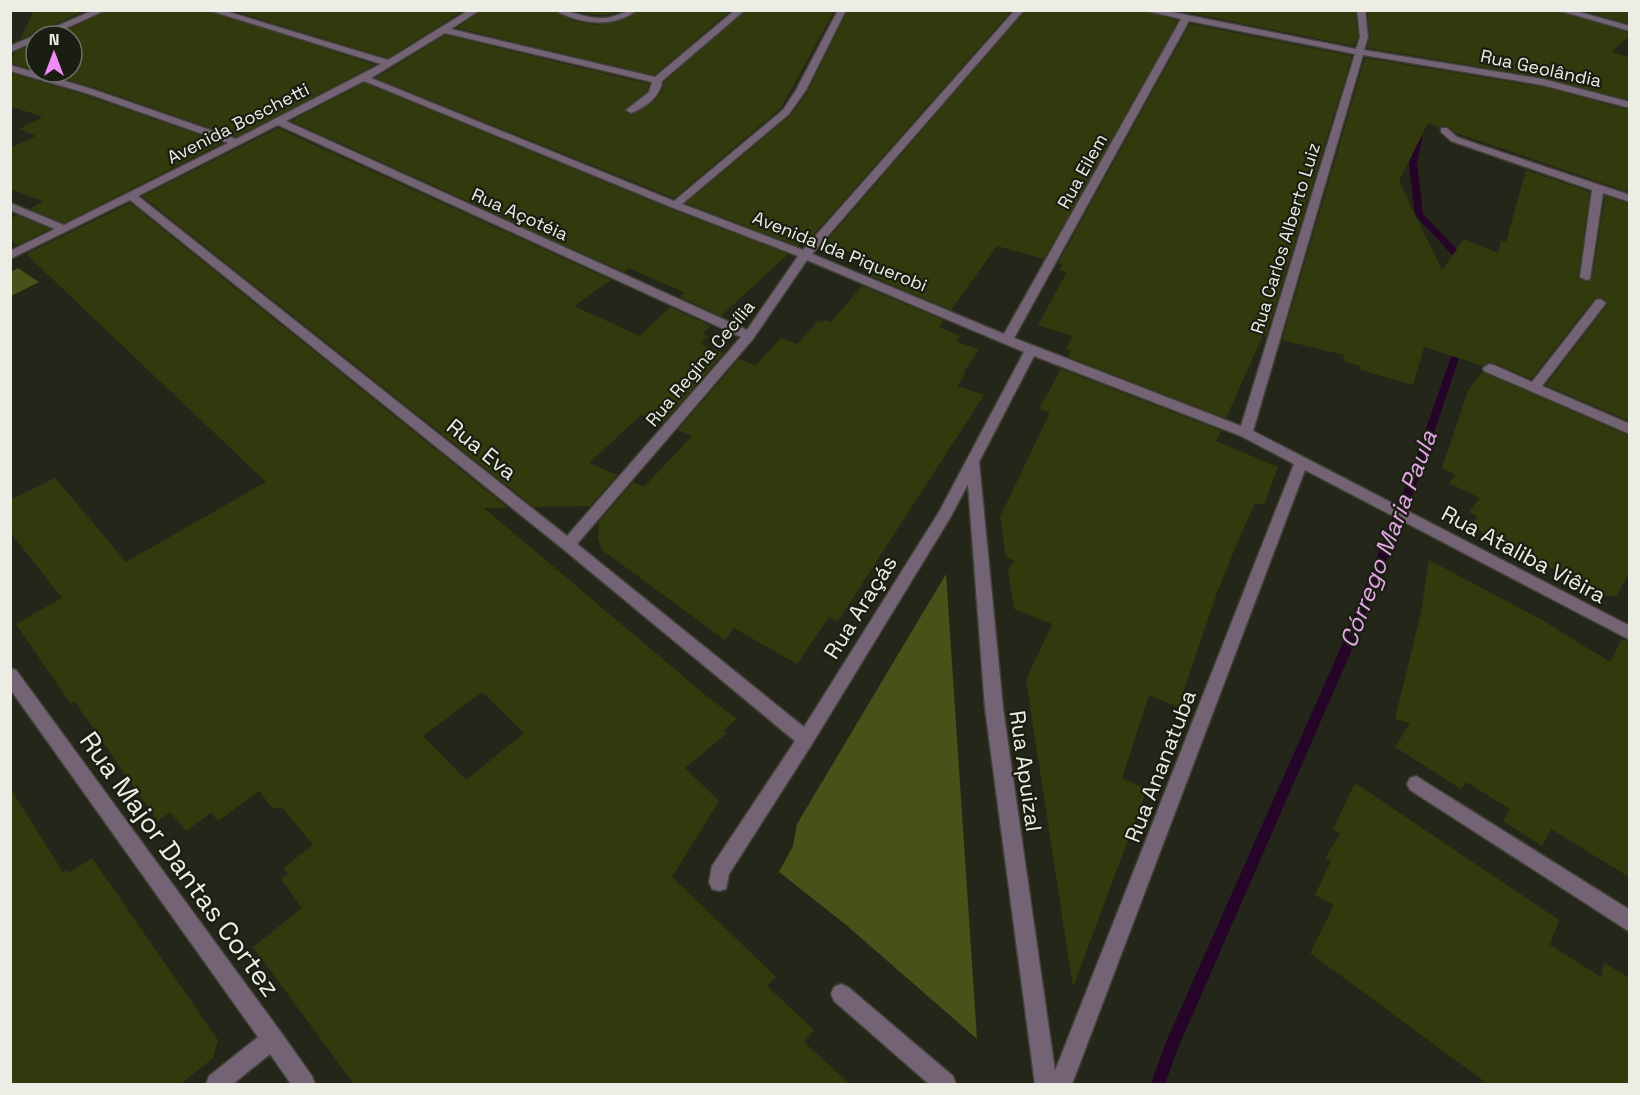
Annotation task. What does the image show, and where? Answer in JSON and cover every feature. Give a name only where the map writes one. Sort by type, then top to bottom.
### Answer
[{"type":"street","points":[[70,24],[102,10]]},
{"type":"street","points":[[212,10],[389,63]]},
{"type":"street","name":"Avenida Boschetti","points":[[10,256],[364,78],[476,10]]},
{"type":"street","points":[[558,10],[605,22],[619,20],[633,10]]},
{"type":"street","points":[[657,80],[741,10]]},
{"type":"street","points":[[675,205],[786,112],[801,90],[842,10]]},
{"type":"street","name":"Rua Regina Cecília","points":[[568,545],[749,336],[805,255],[1020,10]]},
{"type":"street","name":"Rua Geolândia","points":[[1147,10],[1359,52],[1544,82],[1629,105]]},
{"type":"street","name":"Rua Carlos Alberto Luiz","points":[[1246,434],[1364,37],[1361,10]]},
{"type":"street","points":[[1561,10],[1629,29]]},
{"type":"street","name":"Rua Eilem","points":[[1007,339],[1186,18]]},
{"type":"street","points":[[444,30],[657,80]]},
{"type":"street","points":[[10,49],[24,43]]},
{"type":"street","points":[[10,68],[236,142]]},
{"type":"street","name":"Avenida Ida Piquerobi","points":[[364,78],[675,205],[805,255],[1031,350],[1246,434],[1301,463]]},
{"type":"street","points":[[631,110],[655,92],[658,87],[657,80]]},
{"type":"street","name":"Rua Açotéia","points":[[278,121],[749,336]]},
{"type":"street","points":[[1444,130],[1454,139],[1629,199]]},
{"type":"street","points":[[1586,277],[1598,188]]},
{"type":"street","name":"Rua Eva","points":[[131,195],[806,739]]},
{"type":"street","points":[[10,206],[65,229]]},
{"type":"street","points":[[1534,388],[1600,303]]},
{"type":"street","name":"Rua Araçás","points":[[718,882],[718,872],[806,739],[945,514],[1031,350]]},
{"type":"street","points":[[1489,368],[1629,430]]},
{"type":"street","name":"Rua Apuizal","points":[[973,463],[994,708],[1046,1084]]},
{"type":"street","name":"Rua Ataliba Viêira","points":[[1301,463],[1629,634]]},
{"type":"street","name":"Rua Ananatuba","points":[[1060,1084],[1301,463]]},
{"type":"street","name":"Rua Major Dantas Cortez","points":[[10,675],[304,1084]]},
{"type":"street","points":[[1416,784],[1629,922]]},
{"type":"street","points":[[842,994],[945,1084]]},
{"type":"street","points":[[218,1084],[273,1038]]},
{"type":"green space","points":[[18,268],[39,282],[11,296],[11,272]]},
{"type":"green space","points":[[946,574],[977,1039],[845,924],[779,872],[793,846],[797,824]]},
{"type":"building","points":[[34,10],[87,10],[55,24],[28,24]]},
{"type":"building","points":[[108,10],[206,10],[375,65],[236,137],[83,84],[84,24],[79,24]]},
{"type":"building","points":[[231,10],[464,10],[388,58]]},
{"type":"building","points":[[482,10],[552,10],[573,21],[596,25],[618,22],[639,10],[731,10],[654,75],[457,28]]},
{"type":"building","points":[[573,10],[623,10],[603,16]]},
{"type":"building","points":[[747,10],[835,10],[781,108],[674,198],[376,78],[445,35],[649,84],[647,91],[625,108],[625,112],[632,115],[653,102],[661,93],[664,82]]},
{"type":"building","points":[[848,10],[1012,10],[808,241],[804,239],[798,246],[686,203],[791,115],[808,91]]},
{"type":"building","points":[[1026,10],[1141,10],[1178,21],[1044,259],[997,246],[951,310],[871,276],[875,271],[864,267],[872,258],[823,245]]},
{"type":"building","points":[[1176,10],[1355,10],[1358,37],[1354,46]]},
{"type":"building","points":[[1367,10],[1555,10],[1629,33],[1629,36],[1612,52],[1629,57],[1629,100],[1543,77],[1367,48],[1370,37]]},
{"type":"building","points":[[1582,10],[1629,10],[1629,24]]},
{"type":"building","points":[[1190,24],[1352,56],[1266,336],[1263,335],[1226,418],[1068,357],[1071,351],[1066,349],[1072,336],[1038,325],[1067,272],[1059,270],[1062,264],[1058,263]]},
{"type":"building","points":[[24,48],[24,67],[10,63],[15,52]]},
{"type":"building","points":[[1365,58],[1542,87],[1629,110],[1629,192],[1456,133],[1447,126],[1439,127],[1428,123],[1399,181],[1442,270],[1464,239],[1498,253],[1501,241],[1506,242],[1526,170],[1590,192],[1578,277],[1585,282],[1592,279],[1605,196],[1629,204],[1629,421],[1546,385],[1608,304],[1601,297],[1594,299],[1531,379],[1494,363],[1488,362],[1483,366],[1424,347],[1413,385],[1360,370],[1361,366],[1343,361],[1344,355],[1282,340]]},
{"type":"building","points":[[10,73],[24,77],[24,84],[48,84],[85,95],[222,143],[64,223],[30,209],[43,201],[10,189],[10,148],[36,136],[19,129],[43,117],[10,106]]},
{"type":"building","points":[[364,83],[670,209],[788,254],[721,316],[680,297],[685,293],[629,268],[624,272],[291,121]]},
{"type":"building","points":[[278,128],[611,280],[574,306],[640,336],[670,307],[711,326],[702,334],[708,336],[700,344],[724,353],[662,424],[641,415],[589,463],[617,475],[590,506],[534,507],[142,196]]},
{"type":"building","points":[[130,203],[508,508],[484,508],[704,694],[737,719],[723,730],[727,733],[685,768],[719,801],[672,877],[776,977],[767,986],[814,1030],[804,1042],[850,1084],[354,1084],[253,947],[302,908],[281,879],[288,874],[283,868],[313,845],[282,807],[273,809],[259,791],[218,821],[211,813],[186,831],[170,812],[158,821],[75,702],[70,703],[16,624],[62,598],[10,532],[10,500],[55,478],[126,562],[266,482],[26,254]],"holes":[[[482,692],[524,733],[466,780],[423,736]]]},
{"type":"building","points":[[17,215],[50,229],[17,245],[10,239],[10,219]]},
{"type":"building","points":[[862,286],[944,320],[939,327],[960,336],[956,342],[979,349],[957,386],[984,395],[838,621],[829,617],[797,664],[734,628],[725,640],[602,550],[598,539],[599,522],[633,482],[644,487],[692,436],[678,430],[739,359],[756,365],[781,338],[797,344],[818,321],[831,322]]},
{"type":"building","points":[[1061,369],[1221,431],[1216,441],[1278,467],[1264,505],[1255,503],[1238,541],[1218,590],[1178,707],[1149,695],[1122,778],[1147,789],[1073,987],[1026,680],[1052,624],[1014,609],[1008,569],[1015,561],[1006,557],[1000,517],[1050,412],[1039,409]]},
{"type":"building","points":[[1482,372],[1629,436],[1629,574],[1616,596],[1606,596],[1470,526],[1477,517],[1469,512],[1480,498],[1449,483],[1456,475],[1442,468],[1468,391]]},
{"type":"building","points":[[1429,560],[1542,620],[1610,662],[1622,639],[1629,642],[1629,877],[1551,829],[1542,846],[1503,821],[1510,809],[1466,782],[1461,789],[1395,747],[1410,723],[1395,719],[1421,612]]},
{"type":"building","points":[[1355,783],[1559,920],[1550,945],[1601,977],[1604,963],[1629,978],[1629,1084],[1488,1084],[1310,953],[1334,905],[1315,895],[1331,861],[1325,858],[1340,834],[1333,829]]},
{"type":"building","points":[[10,788],[63,872],[67,870],[69,873],[92,858],[218,1040],[213,1058],[181,1084],[10,1084]]},
{"type":"waterway","name":"Córrego Maria Paula","points":[[1420,133],[1413,163],[1419,215],[1463,261]]},
{"type":"waterway","name":"Córrego Maria Paula","points":[[1158,1084],[1171,1047],[1344,654],[1414,477],[1460,343]]}]
